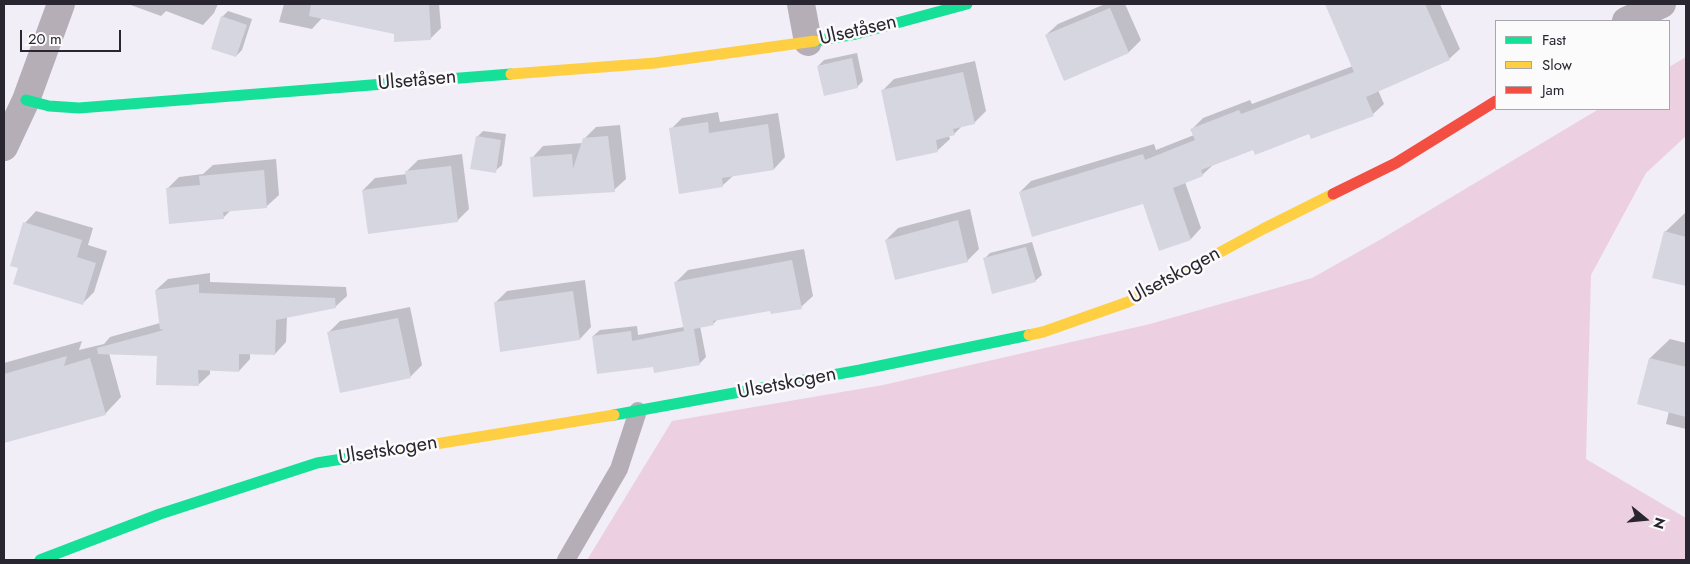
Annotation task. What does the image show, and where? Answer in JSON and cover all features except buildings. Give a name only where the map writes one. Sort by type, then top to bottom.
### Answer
[{"type":"street","points":[[4,147],[26,100],[61,4]]},
{"type":"street","name":"Ulsetåsen","points":[[801,4],[808,42]]},
{"type":"street","name":"Ulsetåsen","points":[[26,100],[49,106],[79,108],[655,63],[856,34],[967,4]]},
{"type":"street","points":[[1631,13],[1662,4]]},
{"type":"street","name":"Ulsetskogen","points":[[40,560],[160,514],[317,463],[638,411],[860,370],[1042,332],[1128,302],[1263,230],[1396,163],[1495,102]]},
{"type":"lane","points":[[566,560],[620,469],[638,411]]},
{"type":"shaded area","points":[[1686,57],[1686,136],[1646,173],[1591,275],[1586,459],[1686,518],[1686,560],[587,560],[672,421],[883,385],[1150,324],[1312,278],[1383,238],[1597,110],[1670,110],[1670,66]]},
{"type":"traffic: fast","points":[[815,41],[856,34],[967,4]]},
{"type":"traffic: fast","points":[[26,100],[49,106],[79,108],[511,74]]},
{"type":"traffic: fast","points":[[614,415],[860,370],[1029,335]]},
{"type":"traffic: fast","points":[[40,560],[160,514],[317,463],[380,453]]},
{"type":"traffic: slow","points":[[511,74],[655,63],[815,41]]},
{"type":"traffic: slow","points":[[1029,335],[1043,332],[1128,302],[1263,229],[1333,194]]},
{"type":"traffic: slow","points":[[380,453],[614,415]]},
{"type":"traffic: jam","points":[[1333,194],[1396,163],[1495,102]]}]
